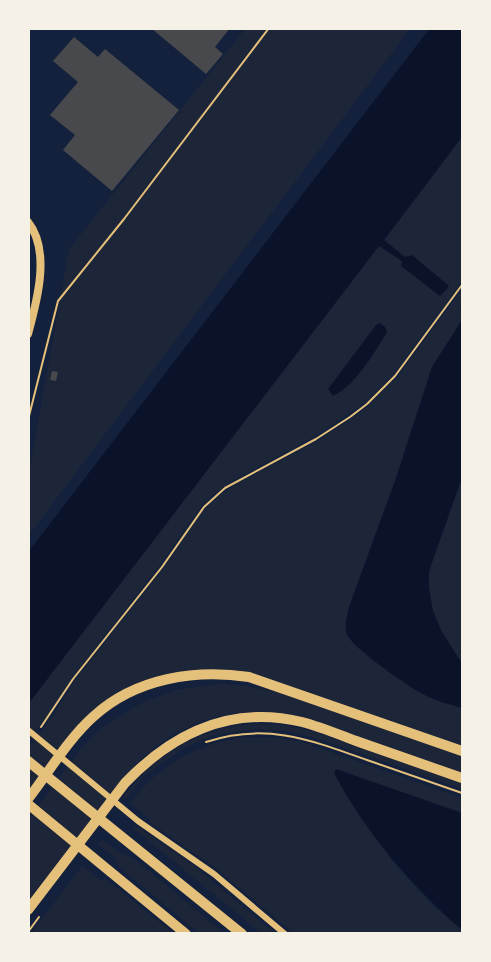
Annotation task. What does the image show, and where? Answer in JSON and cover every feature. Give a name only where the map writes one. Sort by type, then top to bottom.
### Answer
[{"type":"main road","points":[[186,933],[28,801],[73,739],[101,711],[127,693],[146,685],[188,675],[230,674],[249,677],[462,751]]},
{"type":"main road","points":[[28,910],[139,768],[176,740],[215,723],[269,717],[303,722],[462,778]]},
{"type":"main road","points":[[28,761],[242,933]]},
{"type":"street","points":[[28,222],[36,231],[41,269],[36,304],[28,334]]},
{"type":"street","points":[[28,730],[138,821],[214,874],[285,933]]},
{"type":"path","points":[[28,420],[58,302],[269,28]]},
{"type":"path","points":[[38,731],[73,679],[162,567],[204,507],[231,485],[316,439],[367,404],[395,376],[462,285]]},
{"type":"path","points":[[201,744],[250,733],[293,736],[462,793]]},
{"type":"shaded area","points":[[430,28],[462,29],[462,137],[384,240],[405,257],[412,255],[449,286],[440,296],[401,266],[402,261],[379,246],[29,703],[29,551]]},
{"type":"shaded area","points":[[245,29],[410,29],[29,535],[29,473],[69,249]]},
{"type":"shaded area","points":[[462,137],[462,282],[394,374],[366,402],[314,437],[236,479],[202,505],[160,565],[72,678],[29,740],[28,703],[379,246],[402,261],[440,296],[448,287],[384,240]]},
{"type":"shaded area","points":[[462,289],[460,311],[462,320],[432,367],[396,478],[349,607],[346,623],[347,636],[359,648],[436,700],[462,708],[462,746],[262,676],[163,676],[72,731],[29,789],[29,747],[51,719],[75,680],[163,568],[205,508],[238,483],[317,441],[368,406],[397,377]]},
{"type":"shaded area","points":[[462,320],[462,478],[429,571],[429,588],[433,611],[442,632],[462,663],[462,708],[416,690],[369,657],[347,634],[346,621],[432,367]]},
{"type":"shaded area","points":[[380,323],[387,332],[377,349],[357,377],[333,396],[328,389],[376,325]]},
{"type":"shaded area","points":[[462,478],[462,663],[436,620],[428,582],[437,547]]},
{"type":"shaded area","points":[[220,684],[278,692],[462,756],[462,774],[294,716],[252,712],[202,721],[170,736],[142,758],[114,790],[29,900],[28,820],[83,746],[105,726],[143,702],[180,689]]},
{"type":"shaded area","points":[[251,724],[284,725],[315,732],[462,783],[462,789],[316,738],[287,731],[255,729],[211,736],[182,749],[143,777],[126,799],[123,797],[150,768],[180,746],[212,732]]},
{"type":"shaded area","points":[[246,737],[299,741],[462,798],[462,813],[336,770],[392,861],[432,904],[462,930],[462,933],[293,933],[214,867],[149,822],[150,819],[130,803],[167,766],[195,750]]},
{"type":"shaded area","points":[[336,769],[462,813],[462,930],[391,858],[360,817],[334,773]]},
{"type":"shaded area","points":[[135,825],[192,864],[275,933],[261,933],[133,828]]},
{"type":"shaded area","points":[[102,839],[122,855],[133,858],[224,933],[199,933],[120,868],[116,862],[118,860],[98,844]]},
{"type":"shaded area","points":[[82,866],[101,881],[105,879],[111,883],[173,933],[31,933]]},
{"type":"building","points":[[151,28],[230,28],[215,47],[223,54],[206,74]]},
{"type":"building","points":[[74,37],[98,57],[105,49],[179,110],[112,191],[63,150],[75,135],[50,115],[78,82],[53,61]]},
{"type":"building","points":[[52,371],[58,372],[56,381],[50,380]]}]
